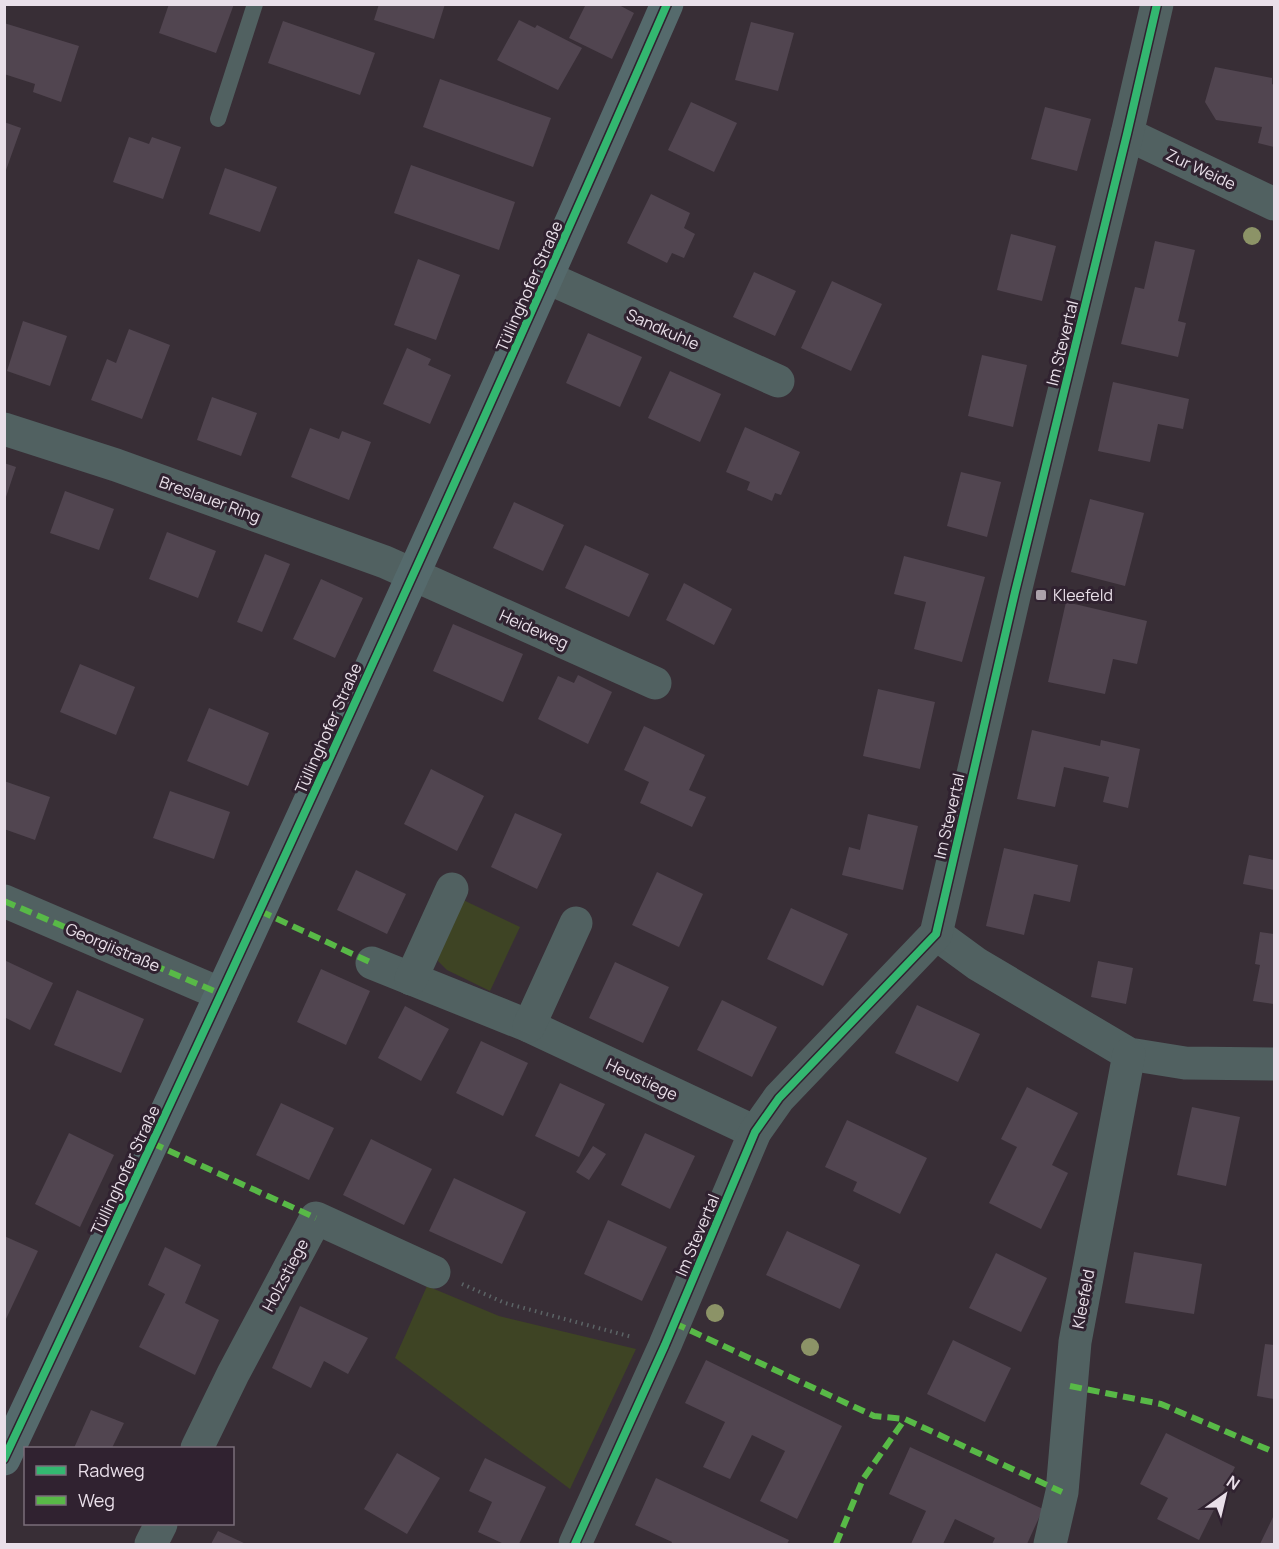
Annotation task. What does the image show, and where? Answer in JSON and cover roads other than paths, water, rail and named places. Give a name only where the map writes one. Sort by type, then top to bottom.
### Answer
[{"type":"main road","name":"Tüllinghofer Straße","points":[[4,1460],[221,994],[548,278],[667,4]]},
{"type":"street","name":"Im Stevertal","points":[[575,1545],[665,1345],[755,1132],[779,1098],[936,934],[1015,592],[1157,4]]},
{"type":"street","name":"Zur Weide","points":[[1127,134],[1275,204]]},
{"type":"street","name":"Sandkuhle","points":[[548,278],[778,381]]},
{"type":"street","name":"Breslauer Ring","points":[[4,429],[116,465],[385,562],[412,575]]},
{"type":"street","name":"Heideweg","points":[[412,575],[655,683]]},
{"type":"street","points":[[411,979],[452,889]]},
{"type":"street","name":"Georgiistraße","points":[[4,901],[221,994]]},
{"type":"street","points":[[529,1026],[576,923]]},
{"type":"street","points":[[936,934],[977,964],[1129,1054],[1185,1063],[1275,1064]]},
{"type":"street","name":"Heustiege","points":[[372,963],[529,1026],[755,1132]]},
{"type":"street","name":"Kleefeld","points":[[1050,1545],[1062,1492],[1075,1342],[1129,1054]]},
{"type":"street","name":"Holzstiege","points":[[198,1447],[232,1374],[316,1218],[434,1272]]},
{"type":"street","points":[[151,1545],[161,1525]]},
{"type":"lane","points":[[218,119],[255,4]]},
{"type":"place","name":"Kleefeld","points":[[1041,595]]}]
